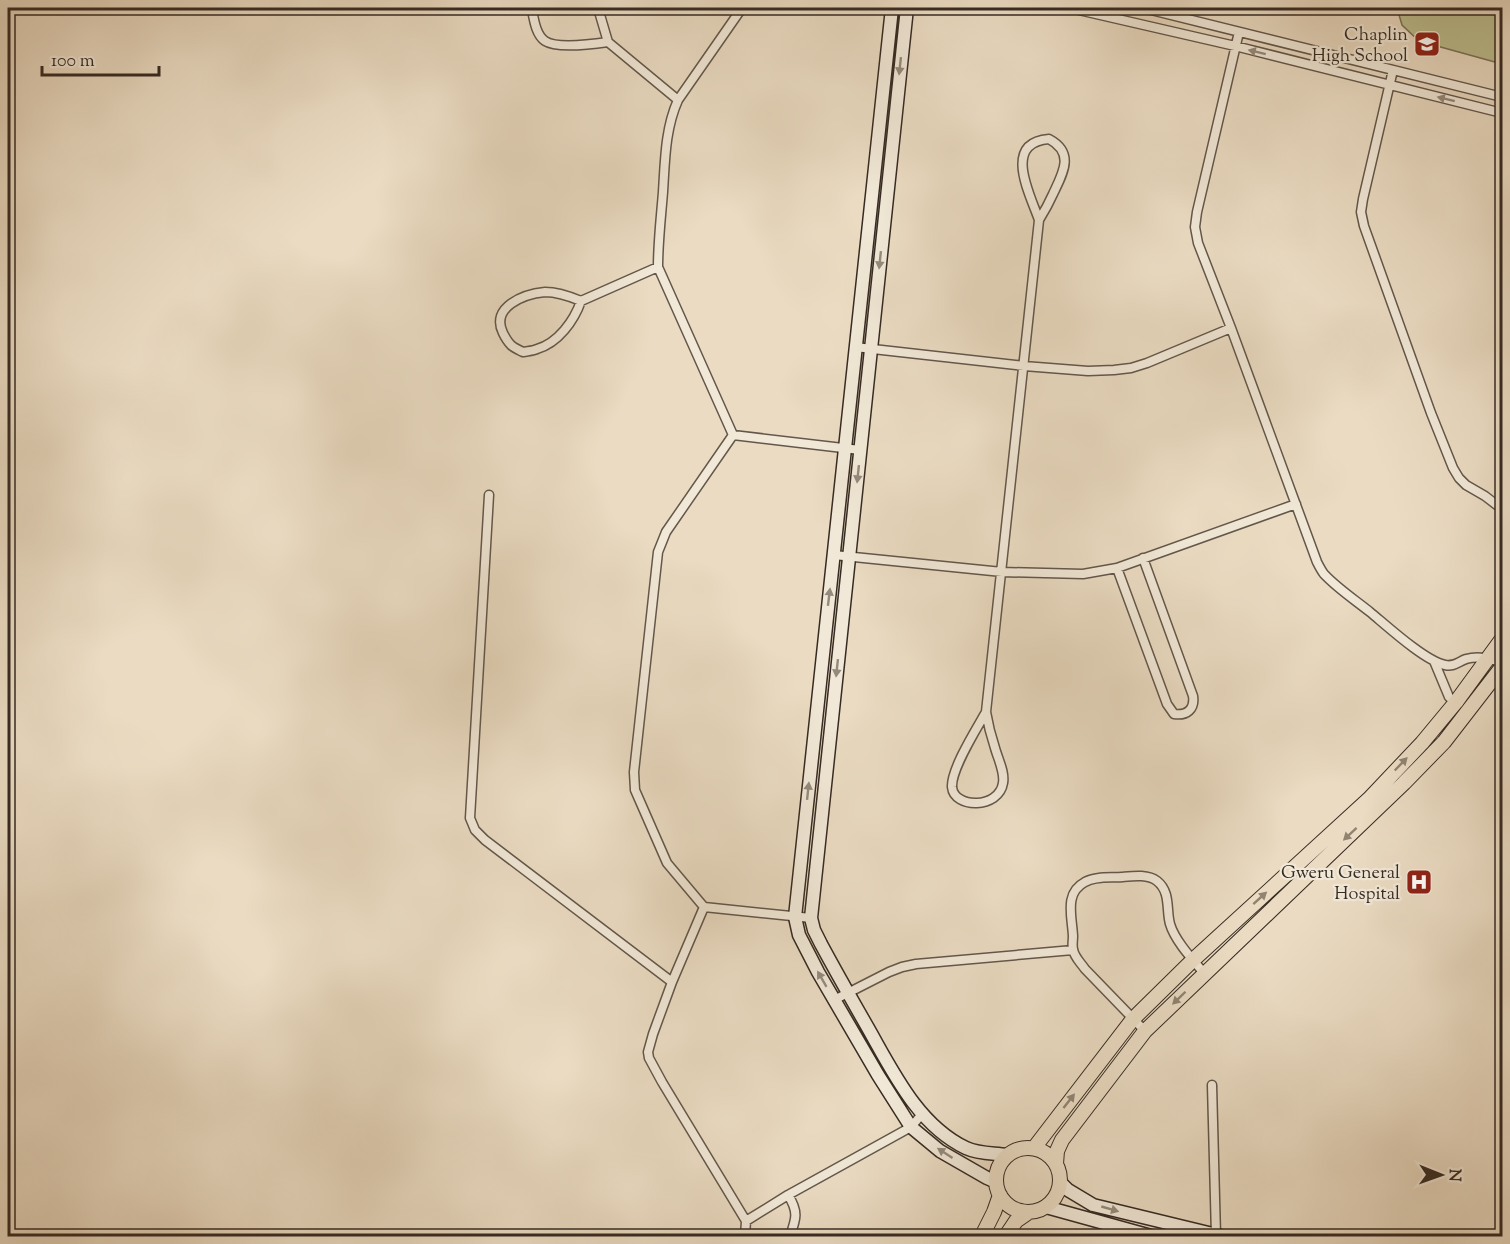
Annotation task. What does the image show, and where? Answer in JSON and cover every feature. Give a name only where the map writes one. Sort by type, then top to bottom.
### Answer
[{"type":"highway","points":[[1056,1164],[1057,1151],[1062,1140],[1145,1031],[1299,884],[1422,743],[1503,639]]},
{"type":"highway","points":[[1034,1148],[1134,1019],[1193,960],[1287,873],[1404,783],[1444,742],[1503,665]]},
{"type":"highway","points":[[1287,873],[1299,884]]},
{"type":"highway","points":[[1228,927],[1241,939]]},
{"type":"highway","points":[[1019,1148],[1034,1148],[1047,1153],[1056,1164],[1060,1176],[1059,1188],[1054,1199],[1046,1207],[1029,1212],[1017,1210],[1000,1196],[996,1182],[998,1167],[1007,1155],[1019,1148]]},
{"type":"highway","points":[[982,1236],[1000,1196]]},
{"type":"highway","points":[[1005,1236],[1016,1221],[1029,1212]]},
{"type":"main road","points":[[892,8],[795,917],[798,935],[910,1127],[940,1151],[996,1182]]},
{"type":"main road","points":[[907,8],[811,918],[821,944],[890,1067],[922,1114],[941,1131],[966,1148],[984,1153],[1007,1155]]},
{"type":"main road","points":[[1060,1182],[1068,1190],[1093,1204],[1218,1236]]},
{"type":"main road","points":[[1046,1207],[1144,1236]]},
{"type":"street","points":[[533,8],[536,28],[544,41],[568,45],[608,42]]},
{"type":"street","points":[[598,8],[608,42],[678,100]]},
{"type":"street","points":[[734,435],[658,267],[658,246],[667,139],[672,114],[678,100],[742,8]]},
{"type":"street","points":[[1074,8],[1503,113]]},
{"type":"street","points":[[1143,8],[1503,97]]},
{"type":"street","points":[[1239,32],[1195,227],[1198,243],[1232,328],[1311,548],[1323,573],[1434,661],[1450,666],[1472,658],[1488,659],[1503,665]]},
{"type":"street","points":[[1393,70],[1363,200],[1361,212],[1364,226],[1453,468],[1466,485],[1503,509]]},
{"type":"street","points":[[986,712],[958,765],[952,784],[958,799],[970,802],[990,801],[1000,792],[1003,783],[1003,774],[986,712],[1039,220],[1064,170],[1063,150],[1049,139],[1034,142],[1022,158],[1022,171],[1026,186],[1039,220]]},
{"type":"street","points":[[581,301],[569,325],[554,340],[540,349],[523,352],[510,344],[502,330],[501,314],[517,299],[546,292],[562,293],[581,301],[658,267]]},
{"type":"street","points":[[855,347],[1024,366],[1088,371],[1114,370],[1147,363],[1232,328]]},
{"type":"street","points":[[734,435],[860,450]]},
{"type":"street","points":[[734,435],[666,532],[658,552],[634,772],[635,790],[667,863],[704,907],[811,918]]},
{"type":"street","points":[[489,495],[470,818],[474,830],[672,982]]},
{"type":"street","points":[[834,555],[1002,572],[1083,574],[1117,568],[1296,504]]},
{"type":"street","points":[[1117,568],[1167,704],[1174,714],[1186,714],[1193,706],[1193,696],[1143,558]]},
{"type":"street","points":[[1434,661],[1449,697],[1471,709]]},
{"type":"street","points":[[1145,1031],[1085,969],[1073,950],[1070,905],[1072,895],[1078,888],[1086,881],[1095,879],[1143,876],[1159,883],[1165,890],[1170,926],[1175,936],[1204,973]]},
{"type":"street","points":[[704,907],[672,982],[648,1052],[662,1082],[746,1221],[745,1236]]},
{"type":"street","points":[[834,1000],[895,970],[916,964],[1073,950]]},
{"type":"street","points":[[1212,1085],[1218,1236]]},
{"type":"street","points":[[746,1221],[910,1127],[922,1114]]},
{"type":"street","points":[[788,1195],[796,1209],[790,1236]]},
{"type":"street","points":[[1144,1218],[1144,1236]]},
{"type":"green space","points":[[1397,8],[1502,8],[1502,64],[1419,41],[1402,25]]},
{"type":"place","name":"Chaplin High School","points":[[1427,44]]},
{"type":"place","name":"Gweru General Hospital","points":[[1419,882]]}]
